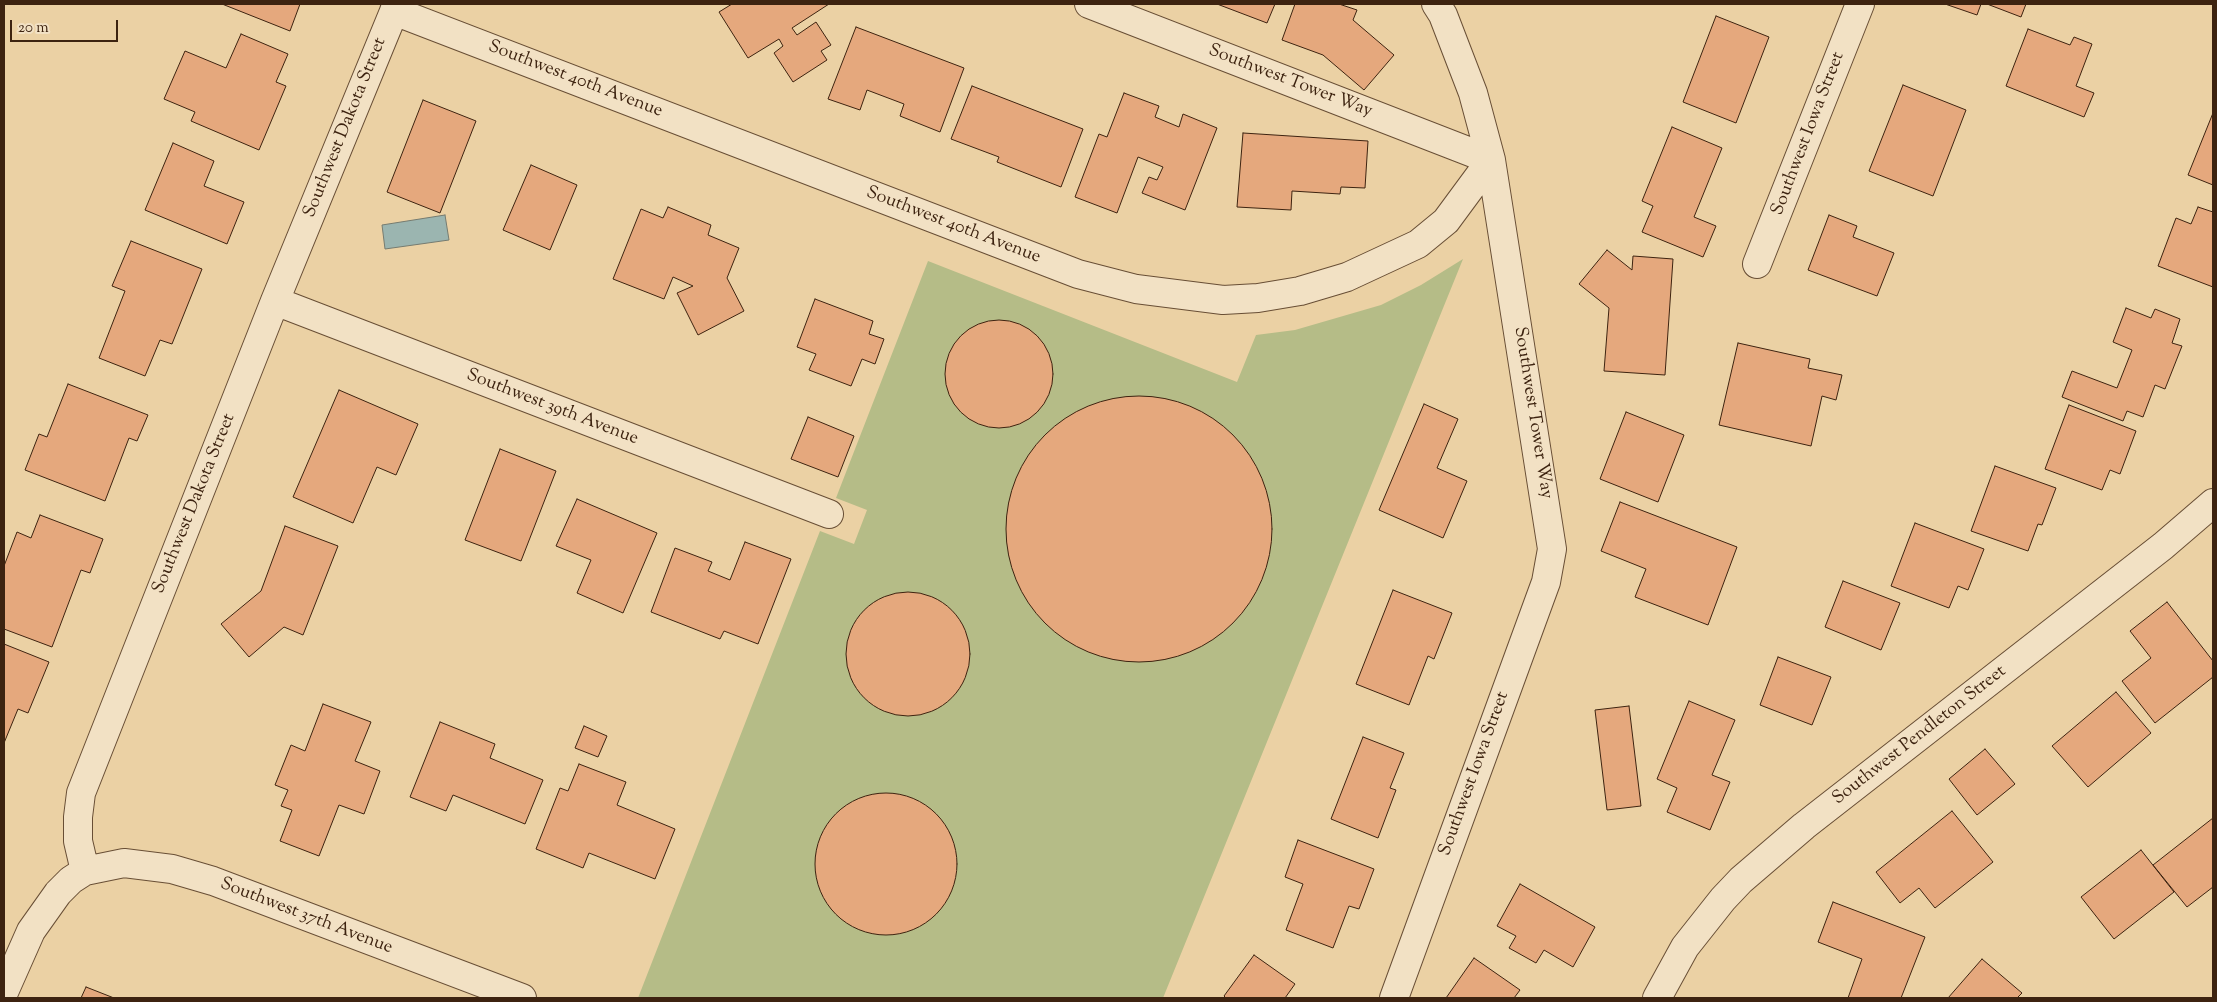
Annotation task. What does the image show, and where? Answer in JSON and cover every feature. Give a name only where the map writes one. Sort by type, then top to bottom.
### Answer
[{"type":"street","name":"Southwest Tower Way","points":[[1089,4],[1491,160]]},
{"type":"street","name":"Southwest Tower Way","points":[[1436,4],[1443,16],[1473,93],[1491,160],[1552,549]]},
{"type":"street","name":"Southwest Iowa Street","points":[[1758,264],[1860,4]]},
{"type":"street","name":"Southwest 40th Avenue","points":[[396,7],[1078,274],[1146,290],[1223,300],[1258,298],[1300,291],[1346,277],[1418,244],[1446,221],[1491,160]]},
{"type":"street","name":"Southwest Dakota Street","points":[[85,871],[78,841],[81,794],[275,301],[396,7]]},
{"type":"street","name":"Southwest 39th Avenue","points":[[275,301],[829,514]]},
{"type":"street","name":"Southwest Pendleton Street","points":[[1657,998],[1685,948],[1723,899],[1741,880],[1804,826],[2163,546],[2213,502]]},
{"type":"street","name":"Southwest Iowa Street","points":[[1394,998],[1546,582],[1552,549]]},
{"type":"street","name":"Southwest 37th Avenue","points":[[85,871],[124,863],[172,869],[213,881],[522,998]]},
{"type":"street","points":[[4,992],[31,931],[43,913],[58,893],[85,871]]},
{"type":"green space","points":[[1463,259],[1163,998],[638,998],[820,531],[854,544],[867,510],[836,498],[928,261],[1237,382],[1256,335],[1295,330],[1381,305],[1421,285]]},
{"type":"water","points":[[445,215],[449,240],[385,249],[382,225]]},
{"type":"building","points":[[222,4],[300,4],[290,31]]},
{"type":"building","points":[[732,4],[829,4],[792,28],[797,35],[816,22],[831,45],[821,51],[827,60],[793,82],[774,53],[783,46],[779,39],[748,58],[719,12]]},
{"type":"building","points":[[1217,4],[1275,4],[1267,23]]},
{"type":"building","points":[[1295,4],[1339,4],[1357,10],[1353,20],[1394,55],[1364,90],[1323,55],[1282,40]]},
{"type":"building","points":[[1945,4],[1981,4],[1977,15]]},
{"type":"building","points":[[1987,4],[2026,4],[2021,17]]},
{"type":"building","points":[[1716,16],[1769,37],[1736,123],[1683,102]]},
{"type":"building","points":[[856,27],[964,68],[940,132],[900,116],[904,104],[867,90],[860,110],[828,99]]},
{"type":"building","points":[[2028,29],[2070,45],[2074,37],[2092,44],[2076,86],[2094,93],[2084,117],[2006,86]]},
{"type":"building","points":[[241,34],[288,54],[276,82],[286,86],[259,150],[191,121],[195,112],[164,99],[185,51],[226,68]]},
{"type":"building","points":[[1903,85],[1966,110],[1933,196],[1869,171]]},
{"type":"building","points":[[972,86],[1083,129],[1061,187],[997,162],[999,157],[951,139]]},
{"type":"building","points":[[1124,93],[1159,106],[1155,117],[1179,127],[1183,114],[1217,128],[1185,210],[1142,193],[1149,177],[1157,180],[1163,167],[1138,157],[1117,213],[1075,197],[1099,134],[1107,137]]},
{"type":"building","points":[[423,100],[476,121],[440,213],[387,192]]},
{"type":"building","points":[[2213,113],[2213,185],[2188,175]]},
{"type":"building","points":[[1672,127],[1722,148],[1694,217],[1716,226],[1703,257],[1642,232],[1653,206],[1642,201]]},
{"type":"building","points":[[1243,133],[1368,141],[1365,188],[1341,187],[1340,194],[1292,191],[1291,210],[1237,207]]},
{"type":"building","points":[[173,143],[214,161],[204,186],[244,202],[227,244],[145,210]]},
{"type":"building","points":[[531,165],[577,185],[550,250],[503,230]]},
{"type":"building","points":[[668,207],[711,225],[708,235],[739,248],[727,278],[744,311],[698,335],[677,293],[693,286],[673,277],[664,299],[613,279],[641,209],[663,218]]},
{"type":"building","points":[[2198,207],[2213,212],[2213,287],[2158,266],[2176,218],[2191,224]]},
{"type":"building","points":[[1829,215],[1857,226],[1853,237],[1894,253],[1877,296],[1808,270]]},
{"type":"building","points":[[131,241],[202,269],[172,344],[160,340],[145,376],[99,358],[125,291],[112,286]]},
{"type":"building","points":[[1607,250],[1632,270],[1633,256],[1673,259],[1665,375],[1604,371],[1609,308],[1579,284]]},
{"type":"building","points":[[815,299],[873,321],[869,334],[884,339],[875,364],[862,359],[851,386],[809,370],[816,354],[797,347]]},
{"type":"building","points":[[2126,308],[2151,318],[2155,309],[2180,319],[2172,343],[2182,346],[2165,389],[2155,385],[2143,417],[2127,411],[2123,421],[2062,397],[2072,371],[2117,388],[2132,350],[2113,342]]},
{"type":"building","points":[[999,320],[1020,324],[1038,335],[1049,353],[1053,374],[1049,395],[1038,413],[1020,424],[999,428],[978,424],[960,413],[949,395],[945,374],[949,353],[960,335],[978,324]]},
{"type":"building","points":[[1738,343],[1810,359],[1808,368],[1842,375],[1836,400],[1822,396],[1811,446],[1719,425]]},
{"type":"building","points":[[68,384],[148,415],[137,441],[129,438],[105,501],[25,470],[39,434],[47,437]]},
{"type":"building","points":[[339,390],[418,424],[396,475],[377,467],[353,523],[293,497]]},
{"type":"building","points":[[1139,396],[1165,399],[1190,406],[1213,418],[1233,435],[1250,455],[1262,478],[1269,503],[1272,529],[1269,555],[1262,580],[1250,603],[1233,623],[1213,640],[1190,652],[1165,659],[1139,662],[1113,659],[1088,652],[1065,640],[1045,623],[1028,603],[1016,580],[1009,555],[1006,529],[1009,503],[1016,478],[1028,455],[1045,435],[1065,418],[1088,406],[1113,399]]},
{"type":"building","points":[[1424,404],[1458,419],[1437,468],[1467,481],[1443,538],[1379,510]]},
{"type":"building","points":[[2069,405],[2136,431],[2120,474],[2110,470],[2102,490],[2045,469]]},
{"type":"building","points":[[1626,412],[1684,435],[1658,502],[1600,479]]},
{"type":"building","points":[[808,417],[854,436],[838,477],[791,459]]},
{"type":"building","points":[[500,449],[556,471],[521,561],[465,540]]},
{"type":"building","points":[[1995,466],[2056,488],[2042,525],[2038,524],[2028,551],[1971,531]]},
{"type":"building","points":[[577,499],[657,533],[623,613],[577,593],[591,560],[556,546]]},
{"type":"building","points":[[1620,502],[1737,547],[1708,625],[1635,597],[1646,569],[1601,551]]},
{"type":"building","points":[[40,515],[103,539],[90,573],[81,570],[52,647],[4,629],[4,566],[17,532],[31,538]]},
{"type":"building","points":[[1915,523],[1984,549],[1968,590],[1958,586],[1949,608],[1891,586]]},
{"type":"building","points":[[285,526],[338,546],[303,635],[284,627],[249,657],[221,624],[261,591]]},
{"type":"building","points":[[745,542],[791,559],[758,644],[724,631],[720,639],[651,612],[675,548],[712,562],[708,571],[730,580]]},
{"type":"building","points":[[1843,581],[1900,603],[1881,650],[1825,627]]},
{"type":"building","points":[[1393,590],[1452,613],[1434,659],[1428,656],[1409,705],[1356,684]]},
{"type":"building","points":[[908,592],[932,596],[952,610],[966,630],[970,654],[966,678],[952,698],[932,712],[908,716],[884,712],[864,698],[850,678],[846,654],[850,630],[864,610],[884,596]]},
{"type":"building","points":[[2167,602],[2213,661],[2213,677],[2155,723],[2122,681],[2151,658],[2130,631]]},
{"type":"building","points":[[4,644],[49,662],[28,713],[18,709],[4,743]]},
{"type":"building","points":[[1778,657],[1831,677],[1812,725],[1760,705]]},
{"type":"building","points":[[2116,692],[2151,733],[2088,787],[2052,746]]},
{"type":"building","points":[[1689,701],[1735,720],[1712,775],[1730,782],[1710,830],[1667,812],[1677,788],[1657,779]]},
{"type":"building","points":[[323,704],[371,722],[355,761],[380,771],[364,814],[339,805],[319,856],[280,841],[292,810],[281,806],[288,790],[275,785],[291,745],[305,751]]},
{"type":"building","points":[[1629,706],[1641,806],[1607,810],[1595,710]]},
{"type":"building","points":[[440,722],[495,744],[490,758],[543,780],[525,824],[453,795],[446,811],[410,797]]},
{"type":"building","points":[[584,726],[607,736],[598,757],[575,748]]},
{"type":"building","points":[[1363,737],[1404,753],[1390,788],[1396,790],[1378,838],[1331,819]]},
{"type":"building","points":[[1985,749],[2015,784],[1977,815],[1949,779]]},
{"type":"building","points":[[579,764],[626,782],[617,805],[675,829],[655,879],[589,853],[583,868],[536,849],[560,788],[568,791]]},
{"type":"building","points":[[886,793],[900,794],[913,798],[936,814],[952,837],[956,850],[956,878],[952,891],[936,914],[913,930],[900,934],[886,935],[872,934],[859,930],[836,914],[820,891],[816,878],[815,864],[816,850],[820,837],[836,814],[859,798],[872,794]]},
{"type":"building","points":[[1952,811],[1993,862],[1935,908],[1919,888],[1900,903],[1876,872]]},
{"type":"building","points":[[2213,818],[2213,887],[2187,907],[2153,865]]},
{"type":"building","points":[[1298,840],[1374,869],[1359,909],[1349,906],[1333,948],[1286,930],[1303,884],[1285,877]]},
{"type":"building","points":[[2141,850],[2174,892],[2114,939],[2081,897]]},
{"type":"building","points":[[1520,884],[1595,927],[1573,967],[1544,950],[1536,963],[1509,948],[1516,936],[1497,926]]},
{"type":"building","points":[[1833,902],[1925,937],[1901,998],[1848,998],[1862,959],[1818,942]]},
{"type":"building","points":[[1254,955],[1295,984],[1285,998],[1226,998],[1224,996]]},
{"type":"building","points":[[1474,958],[1520,990],[1514,998],[1446,998]]},
{"type":"building","points":[[1982,959],[2022,993],[2017,998],[1948,998]]},
{"type":"building","points":[[86,987],[114,998],[81,998]]}]
